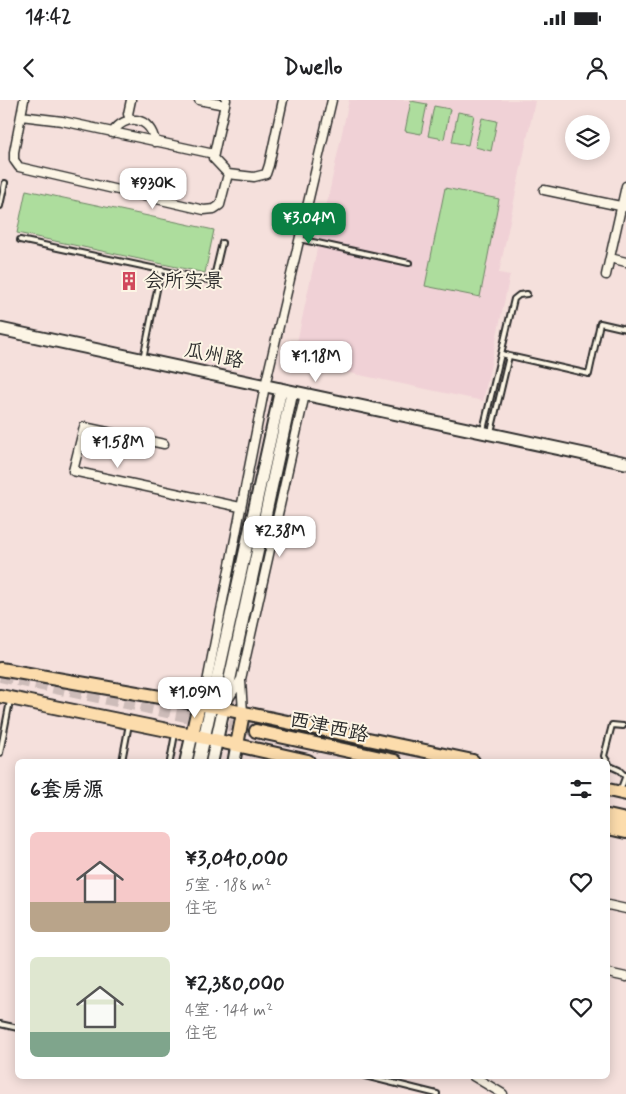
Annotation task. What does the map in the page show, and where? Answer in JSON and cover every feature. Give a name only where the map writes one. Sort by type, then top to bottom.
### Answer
[{"type":"main road","points":[[0,669],[211,706],[463,759]]},
{"type":"main road","points":[[5,697],[299,759]]},
{"type":"main road","points":[[204,738],[211,706]]},
{"type":"main road","points":[[237,745],[244,713]]},
{"type":"main road","name":"西津西路","points":[[352,759],[255,735],[384,759]]},
{"type":"main road","points":[[610,807],[626,811]]},
{"type":"main road","points":[[610,816],[626,820]]},
{"type":"main road","points":[[610,828],[626,832]]},
{"type":"street","points":[[24,100],[14,152],[14,160],[19,167],[204,210],[214,209],[220,205],[228,174]]},
{"type":"street","points":[[130,120],[128,114],[131,100]]},
{"type":"street","points":[[199,100],[225,102],[213,158],[228,174],[254,177],[266,174],[283,100]]},
{"type":"street","points":[[211,706],[207,682],[240,507],[265,386],[332,100]]},
{"type":"street","points":[[21,116],[62,121],[214,154]]},
{"type":"street","points":[[112,133],[123,122],[138,120],[145,122],[154,134],[155,142]]},
{"type":"street","points":[[606,275],[624,207],[626,186]]},
{"type":"street","points":[[544,190],[624,207]]},
{"type":"street","points":[[610,258],[626,262]]},
{"type":"street","name":"瓜州路","points":[[0,329],[626,463]]},
{"type":"street","points":[[199,759],[287,390]]},
{"type":"street","points":[[244,713],[241,679],[306,394]]},
{"type":"street","points":[[164,444],[84,427],[73,471],[240,507]]},
{"type":"street","points":[[211,706],[241,679]]},
{"type":"street","points":[[188,759],[204,738]]},
{"type":"street","points":[[204,738],[211,759]]},
{"type":"street","points":[[234,759],[237,745]]},
{"type":"street","points":[[610,905],[626,909]]},
{"type":"street","points":[[610,973],[626,977]]},
{"type":"street","points":[[478,1079],[503,1094]]},
{"type":"lane","points":[[0,206],[5,183]]},
{"type":"lane","points":[[299,239],[408,263]]},
{"type":"lane","points":[[20,240],[213,281],[222,243]]},
{"type":"lane","points":[[143,360],[161,270]]},
{"type":"lane","points":[[487,433],[501,354],[514,299],[519,295],[527,294]]},
{"type":"lane","points":[[501,354],[589,374],[600,323],[626,329]]},
{"type":"lane","points":[[487,433],[509,356]]},
{"type":"lane","points":[[0,753],[5,697]]},
{"type":"lane","points":[[122,759],[129,722]]},
{"type":"lane","points":[[606,759],[604,756],[612,725],[623,726]]},
{"type":"lane","points":[[170,759],[175,732]]},
{"type":"lane","points":[[610,766],[625,775],[618,792]]},
{"type":"lane","points":[[0,1024],[15,1027]]},
{"type":"lane","points":[[377,1079],[437,1094]]},
{"type":"shaded area","points":[[349,100],[535,101],[499,273],[510,275],[483,401],[293,361]]},
{"type":"green space","points":[[411,101],[427,104],[421,134],[405,131]]},
{"type":"green space","points":[[434,106],[450,109],[444,139],[428,136]]},
{"type":"green space","points":[[458,112],[474,115],[468,145],[452,142]]},
{"type":"green space","points":[[482,118],[497,121],[491,151],[475,147]]},
{"type":"green space","points":[[445,188],[499,199],[480,297],[425,286]]},
{"type":"green space","points":[[26,190],[214,230],[205,273],[17,233]]},
{"type":"tunnel","points":[[0,676],[256,731]]},
{"type":"place","name":"会所实景","points":[[129,281]]}]
